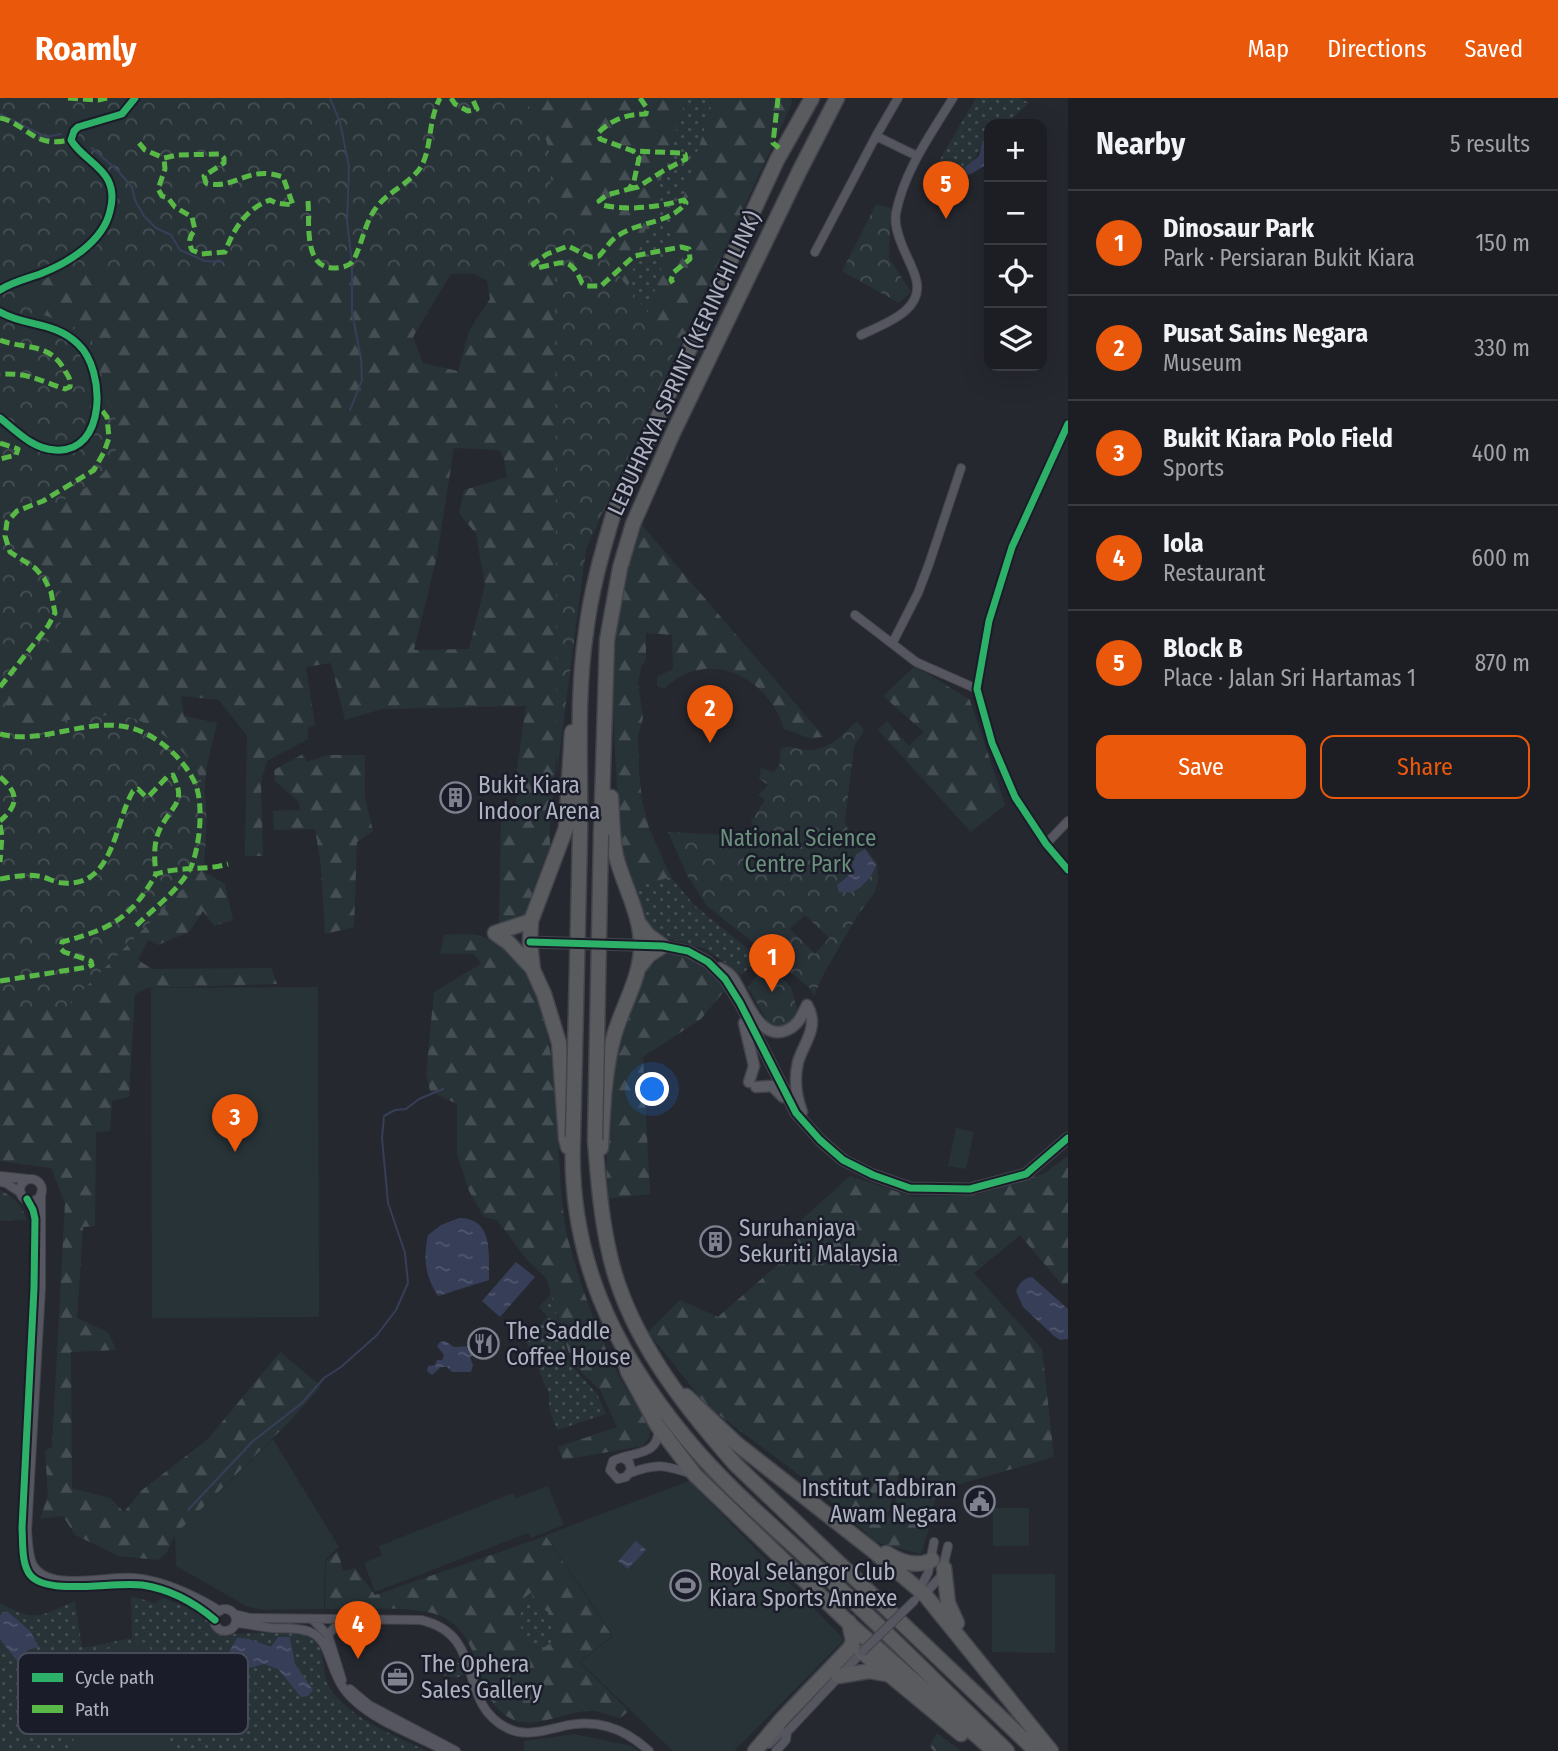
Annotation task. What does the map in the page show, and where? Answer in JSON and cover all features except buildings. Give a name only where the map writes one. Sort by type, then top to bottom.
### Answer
[{"type":"highway","name":"LEBUHRAYA SPRINT (KERINCHI LINK)","points":[[812,98],[776,160],[614,512],[599,562],[586,632],[581,689],[572,1159],[581,1234],[589,1272],[603,1311],[624,1353],[685,1437],[740,1496],[1007,1751]]},
{"type":"highway","name":"LEBUHRAYA SPRINT (KERINCHI LINK)","points":[[837,98],[672,435],[633,524],[612,604],[606,679],[601,835],[595,1140],[601,1209],[610,1258],[619,1287],[651,1352],[694,1418],[735,1464],[1036,1751]]},
{"type":"highway","points":[[606,679],[613,833],[616,855],[638,920],[640,966]]},
{"type":"highway","points":[[533,970],[531,921],[566,828],[572,732],[581,689]]},
{"type":"highway","points":[[601,1209],[601,1154],[607,1070],[618,1022],[640,966],[649,955],[663,946],[648,935],[638,920]]},
{"type":"highway","points":[[531,921],[495,933],[509,943],[533,970],[544,994],[559,1042],[566,1139],[572,1159]]},
{"type":"highway","points":[[624,1353],[628,1372],[657,1425],[695,1475],[848,1621],[994,1751]]},
{"type":"highway","points":[[668,1377],[737,1444],[872,1549],[965,1644],[1051,1751]]},
{"type":"highway","points":[[872,1549],[879,1549],[904,1562],[938,1564],[948,1603],[962,1631],[965,1644]]},
{"type":"highway","points":[[755,1751],[850,1648],[853,1640],[848,1621]]},
{"type":"highway","points":[[862,1651],[981,1751]]},
{"type":"highway","points":[[839,1676],[869,1671],[888,1674]]},
{"type":"street","points":[[815,252],[898,98]]},
{"type":"street","points":[[861,335],[903,314],[913,303],[918,291],[916,276],[896,225],[896,214],[917,156],[953,98]]},
{"type":"street","points":[[876,136],[917,156]]},
{"type":"street","points":[[1068,424],[1012,547],[989,621],[977,689],[992,743],[1015,797],[1046,844],[1068,870]]},
{"type":"street","points":[[893,642],[918,593],[961,468]]},
{"type":"street","points":[[855,615],[916,662],[977,689]]},
{"type":"street","points":[[1046,844],[1068,821]]},
{"type":"street","points":[[530,942],[663,946],[688,951],[731,975],[761,1024],[774,1033],[791,1029],[798,1023],[807,1005],[810,1010],[811,1033],[798,1062],[796,1083],[797,1098],[807,1123]]},
{"type":"street","points":[[708,962],[725,979],[796,1113]]},
{"type":"street","points":[[746,1016],[744,1023],[756,1082]]},
{"type":"street","points":[[756,1082],[778,1078]]},
{"type":"street","points":[[756,1082],[775,1087],[820,1140],[843,1160],[909,1188],[970,1189],[1026,1174],[1068,1138]]},
{"type":"street","points":[[0,1176],[32,1179],[41,1185],[41,1287],[27,1531],[31,1562],[47,1577],[56,1580],[83,1582],[113,1577],[136,1578],[159,1583],[204,1601],[220,1611],[229,1610],[235,1618],[271,1628],[303,1627],[318,1636],[326,1648],[340,1685],[356,1703],[445,1751]]},
{"type":"street","points":[[32,1179],[22,1184],[24,1196],[35,1219],[22,1528],[25,1563],[30,1575],[40,1582],[58,1586],[110,1584],[158,1588],[188,1601],[215,1620],[223,1630],[232,1628],[235,1618]]},
{"type":"street","points":[[0,1182],[6,1183],[24,1196],[35,1199],[41,1193]]},
{"type":"street","points":[[657,1425],[658,1433],[650,1449],[613,1461],[611,1473],[620,1479],[659,1465],[667,1465],[695,1475]]},
{"type":"street","points":[[623,1458],[629,1462],[630,1474]]},
{"type":"street","points":[[762,1751],[779,1734],[787,1732],[862,1651],[919,1595],[938,1581],[934,1542]]},
{"type":"street","points":[[919,1595],[928,1573],[938,1564],[948,1546]]},
{"type":"street","points":[[215,1620],[220,1611]]},
{"type":"street","points":[[235,1618],[421,1620],[442,1626],[462,1648],[473,1686],[490,1715],[500,1724],[516,1731],[533,1733],[588,1722],[621,1730],[649,1751]]},
{"type":"street","points":[[312,1619],[328,1635],[345,1685],[369,1705],[456,1751]]},
{"type":"street","points":[[328,1635],[339,1626],[362,1619]]},
{"type":"street","points":[[776,1751],[786,1740],[787,1732]]},
{"type":"green space","points":[[0,98],[686,98],[578,448],[607,445],[714,98],[791,98],[792,103],[586,549],[556,761],[550,854],[527,920],[499,923],[501,820],[516,820],[517,768],[526,706],[382,709],[345,720],[331,663],[306,667],[315,725],[308,728],[308,739],[267,761],[261,782],[263,856],[245,856],[247,736],[219,700],[181,696],[184,716],[217,723],[207,765],[196,867],[225,884],[233,920],[214,926],[203,911],[189,932],[158,945],[148,940],[138,960],[152,969],[271,968],[277,984],[147,988],[135,994],[129,1097],[112,1101],[110,1131],[96,1132],[95,1226],[83,1227],[77,1318],[108,1332],[116,1350],[71,1352],[72,1488],[110,1498],[124,1512],[142,1490],[208,1439],[280,1352],[321,1386],[288,1423],[175,1535],[166,1554],[158,1560],[119,1556],[75,1535],[63,1516],[40,1519],[48,1496],[45,1451],[52,1447],[65,1203],[51,1168],[0,1161]],"holes":[[[451,274],[473,274],[487,280],[490,299],[469,331],[458,371],[423,363],[413,337]],[[454,448],[499,450],[504,459],[507,477],[464,490],[459,513],[476,534],[485,585],[469,649],[414,650],[437,556]]]},
{"type":"green space","points":[[0,98],[522,98],[536,118],[546,140],[551,163],[550,188],[676,348],[586,549],[557,772],[555,275],[69,268],[41,283],[36,295],[39,313],[89,333],[106,398],[116,420],[118,439],[109,466],[96,480],[21,523],[17,535],[19,547],[49,574],[62,596],[63,615],[55,633],[11,693],[2,719],[10,724],[28,727],[101,716],[121,716],[138,720],[161,733],[191,762],[202,782],[206,814],[204,868],[64,1009],[0,1008]]},
{"type":"green space","points":[[686,98],[714,98],[608,444],[577,448]]},
{"type":"green space","points":[[976,98],[1020,98],[1029,103],[1011,119],[984,119],[984,141],[970,164],[933,187],[932,173]]},
{"type":"green space","points":[[876,204],[891,208],[889,258],[911,292],[899,303],[842,271]]},
{"type":"green space","points":[[641,524],[824,737],[809,738],[784,729],[765,695],[751,682],[734,673],[717,669],[699,670],[681,676],[664,689],[657,686],[657,677],[673,669],[672,635],[646,633],[646,661],[641,667],[638,683],[643,718],[638,735],[639,772],[649,828],[671,877],[635,887],[620,842],[611,679],[614,640],[627,567]]},
{"type":"green space","points":[[915,666],[970,700],[1005,805],[971,832],[878,730],[887,721],[909,746],[924,732],[883,696]]},
{"type":"green space","name":"National Science Centre Park","points":[[857,721],[864,730],[854,747],[845,821],[849,833],[865,848],[877,863],[878,880],[875,892],[857,916],[814,996],[809,987],[707,906],[687,875],[668,832],[746,836],[753,826],[751,822],[765,800],[758,795],[768,785],[759,778],[761,768],[773,772],[779,766],[781,748],[809,750],[823,747],[836,740]],"holes":[[[865,850],[876,865],[864,885],[847,893],[840,881],[848,876]],[[805,915],[829,938],[815,954],[790,929]]]},
{"type":"green space","points":[[303,754],[307,762],[328,755],[365,755],[365,798],[373,831],[357,842],[354,927],[325,934],[321,866],[315,829],[274,830],[273,811],[300,810],[298,801],[275,781],[274,770]]},
{"type":"green space","points":[[671,877],[694,905],[758,957],[742,975],[706,949],[663,937],[653,932],[647,924],[635,887]]},
{"type":"green space","points":[[444,935],[481,936],[512,957],[533,988],[546,1028],[553,1073],[563,1208],[569,1243],[588,1304],[612,1363],[650,1427],[649,1438],[642,1446],[563,1460],[558,1447],[617,1427],[600,1390],[572,1363],[546,1278],[527,1260],[497,1220],[484,1217],[469,1191],[457,1154],[457,1104],[430,1091],[426,1074],[434,992],[481,964],[474,954],[440,954]]},
{"type":"green space","points":[[666,954],[689,954],[710,969],[725,990],[701,1019],[643,1057],[650,1194],[606,1199],[608,1103],[621,1032],[648,968]]},
{"type":"green space","points":[[767,963],[791,987],[798,1012],[796,1018],[783,1029],[768,1023],[748,987]]},
{"type":"green space","points":[[318,987],[319,1317],[152,1318],[151,988]]},
{"type":"green space","points":[[956,1128],[974,1132],[966,1169],[948,1166]]},
{"type":"green space","points":[[1068,1156],[1068,1283],[1063,1286],[1020,1235],[974,1273],[1042,1349],[1054,1457],[953,1486],[899,1473],[887,1516],[929,1528],[921,1554],[876,1542],[819,1490],[706,1405],[648,1332],[680,1300],[718,1317],[797,1248],[799,1222],[850,1176],[913,1197],[977,1195],[1045,1173]]},
{"type":"green space","points":[[0,1190],[17,1202],[26,1220],[0,1221]]},
{"type":"green space","points":[[551,1294],[570,1364],[597,1394],[606,1414],[557,1430],[549,1408],[549,1394],[526,1341],[548,1316],[539,1307]]},
{"type":"green space","points":[[273,1439],[339,1547],[325,1560],[324,1609],[266,1610],[248,1607],[176,1566],[175,1535]]},
{"type":"green space","points":[[901,1479],[939,1488],[929,1523],[892,1513]]},
{"type":"green space","name":"Royal Selangor Club Kiara Sports Annexe","points":[[689,1481],[843,1641],[734,1751],[673,1751],[580,1662],[613,1636],[546,1535]]},
{"type":"green space","points":[[548,1486],[564,1525],[531,1538],[528,1533],[375,1592],[364,1563],[382,1555],[379,1546],[513,1493],[516,1498]]},
{"type":"green space","points":[[993,1508],[1029,1508],[1029,1546],[993,1546]]},
{"type":"green space","points":[[546,1536],[612,1636],[579,1662],[629,1711],[620,1718],[584,1711],[533,1723],[514,1720],[500,1711],[490,1698],[473,1652],[454,1624],[438,1615],[413,1610],[325,1609],[326,1561],[338,1551],[343,1571],[355,1568],[375,1595]],"holes":[[[532,1592],[534,1607],[548,1612],[556,1623],[551,1631],[552,1642],[543,1648],[531,1647],[521,1630],[520,1618],[524,1598]]]},
{"type":"green space","points":[[992,1574],[1055,1574],[1055,1653],[992,1652]]},
{"type":"green space","points":[[532,1591],[556,1623],[551,1631],[552,1642],[543,1648],[531,1647],[520,1624],[524,1598]]},
{"type":"green space","points":[[131,1596],[155,1603],[163,1598],[197,1613],[222,1632],[244,1634],[280,1631],[303,1634],[317,1643],[326,1681],[337,1698],[360,1717],[427,1751],[0,1751],[0,1603],[22,1613],[38,1615],[75,1601],[82,1648],[132,1638]]},
{"type":"green space","points":[[147,1642],[152,1653],[93,1653],[127,1643]]},
{"type":"green space","points":[[462,1663],[463,1675],[456,1678],[442,1675],[442,1664]]},
{"type":"green space","points":[[937,1733],[961,1751],[934,1751],[929,1746]]},
{"type":"green space","points":[[72,1734],[169,1734],[170,1751],[77,1751]]},
{"type":"green space","points":[[574,1734],[632,1746],[638,1751],[524,1751],[524,1741]]},
{"type":"water","points":[[984,141],[984,166],[971,174],[951,178],[979,156]]},
{"type":"water","points":[[865,849],[876,865],[871,876],[852,892],[839,892],[837,885],[848,876],[856,855]]},
{"type":"water","points":[[459,1218],[479,1224],[484,1231],[489,1250],[489,1280],[438,1296],[426,1267],[428,1235],[441,1225]]},
{"type":"water","points":[[516,1262],[535,1277],[500,1317],[482,1301]]},
{"type":"water","points":[[1032,1277],[1068,1309],[1068,1339],[1060,1340],[1054,1336],[1023,1307],[1016,1291],[1022,1282]]},
{"type":"water","points":[[445,1341],[454,1347],[472,1346],[475,1349],[475,1354],[470,1357],[473,1365],[471,1372],[452,1372],[447,1367],[441,1367],[432,1375],[427,1371],[428,1366],[442,1360],[444,1355],[437,1346]]},
{"type":"water","points":[[636,1541],[646,1550],[628,1569],[618,1561]]},
{"type":"water","points":[[7,1611],[30,1631],[39,1647],[26,1653],[18,1653],[18,1662],[0,1639],[0,1615]]},
{"type":"water","points":[[278,1637],[290,1637],[295,1664],[313,1690],[308,1696],[301,1697],[278,1669],[264,1664],[248,1670],[248,1653],[228,1653],[237,1638],[249,1639],[271,1647]]},
{"type":"waterway","points":[[330,98],[340,122],[349,167],[347,221],[352,262],[352,312],[362,380],[350,410]]},
{"type":"waterway","points":[[0,114],[46,137],[61,134]]},
{"type":"waterway","points":[[92,148],[132,187],[135,200],[144,216],[156,228],[171,235],[180,250],[205,261],[223,262]]},
{"type":"waterway","points":[[188,1510],[253,1441],[302,1403],[324,1378],[341,1367],[377,1335],[396,1310],[408,1283],[405,1253],[388,1203],[382,1138],[384,1116],[395,1110],[406,1109],[419,1099],[443,1089]]},
{"type":"marked path","points":[[68,98],[107,98]]},
{"type":"marked path","points":[[308,201],[310,242],[316,260],[332,268],[350,264],[376,208],[422,165],[440,98]]},
{"type":"marked path","points":[[451,98],[455,104],[468,111],[477,109],[472,98]]},
{"type":"marked path","points":[[640,98],[647,108],[646,114],[620,118],[598,133],[600,139],[633,151],[639,158],[634,181],[629,189],[607,195],[599,201],[602,205],[623,208],[684,200],[686,203],[663,219],[627,230],[599,256],[590,257],[568,246],[547,254],[533,264],[536,268],[559,263],[569,264],[582,283],[587,286],[601,286],[634,256],[681,247],[689,249],[690,259],[674,272],[671,280],[673,283]]},
{"type":"marked path","points":[[778,98],[773,143],[779,148]]},
{"type":"marked path","points":[[0,118],[13,122],[41,139],[53,142],[71,140]]},
{"type":"marked path","points":[[139,143],[145,150],[164,158],[220,154],[224,163],[204,176],[206,183],[225,184],[260,174],[283,177],[293,205],[270,200],[262,204],[242,220],[225,252],[201,254],[192,250],[190,244],[190,237],[195,230],[192,217],[175,207],[158,189],[165,169],[164,158]]},
{"type":"marked path","points":[[629,189],[638,187],[686,159],[685,154],[681,153],[633,151]]},
{"type":"marked path","points":[[0,340],[37,348],[52,355],[68,375],[70,387],[65,389],[27,376],[0,374]]},
{"type":"marked path","points":[[0,687],[48,626],[55,613],[51,592],[44,578],[35,568],[10,552],[5,536],[7,522],[17,511],[43,501],[94,470],[109,438],[107,417],[98,405]]},
{"type":"marked path","points":[[0,443],[18,449],[16,455],[0,459]]},
{"type":"marked path","points":[[0,734],[32,736],[95,726],[127,727],[158,740],[176,755],[190,773],[198,792],[200,813],[199,837],[191,867],[172,892],[133,929]]},
{"type":"marked path","points":[[0,879],[34,875],[64,883],[81,881],[93,875],[110,850],[133,791],[138,789],[145,796],[149,796],[167,777],[173,775],[178,797],[157,837],[156,874]]},
{"type":"marked path","points":[[0,777],[11,788],[14,799],[11,810],[0,821]]},
{"type":"marked path","points":[[0,825],[0,862]]},
{"type":"marked path","points":[[0,981],[92,965],[91,961],[64,952],[61,949],[62,942],[106,927],[118,920],[138,902],[156,874],[228,864]]},
{"type":"cycle path","points":[[0,290],[62,264],[83,250],[100,232],[110,211],[111,188],[104,174],[71,140],[78,127],[122,114],[135,98]]},
{"type":"cycle path","points":[[0,312],[59,331],[78,344],[94,372],[97,390],[93,425],[84,439],[72,448],[55,450],[39,446],[0,418]]},
{"type":"cycle path","points":[[1068,424],[1012,547],[989,621],[977,689],[992,743],[1015,797],[1046,844],[1068,870]]},
{"type":"cycle path","points":[[530,942],[663,946],[688,951],[708,962],[725,979],[740,1003],[796,1113],[820,1140],[843,1160],[873,1175],[910,1188],[970,1189],[1026,1174],[1068,1138]]},
{"type":"cycle path","points":[[27,1199],[35,1219],[22,1528],[23,1553],[28,1571],[40,1582],[67,1587],[130,1584],[152,1587],[181,1598],[215,1620]]},
{"type":"place","name":"Block B","points":[[946,219]]},
{"type":"place","name":"Pusat Sains Negara","points":[[710,743]]},
{"type":"place","name":"Bukit Kiara Indoor Arena","points":[[455,798]]},
{"type":"place","name":"Dinosaur Park","points":[[772,992]]},
{"type":"place","name":"Bukit Kiara Polo Field","points":[[235,1152]]},
{"type":"place","name":"Suruhanjaya Sekuriti Malaysia","points":[[716,1241]]},
{"type":"place","name":"The Saddle Coffee House","points":[[483,1344]]},
{"type":"place","name":"Institut Tadbiran Awam Negara","points":[[980,1501]]},
{"type":"place","name":"Royal Selangor Club Kiara Sports Annexe","points":[[686,1585]]},
{"type":"place","name":"Iola","points":[[358,1659]]},
{"type":"place","name":"The Ophera Sales Gallery","points":[[398,1677]]}]
